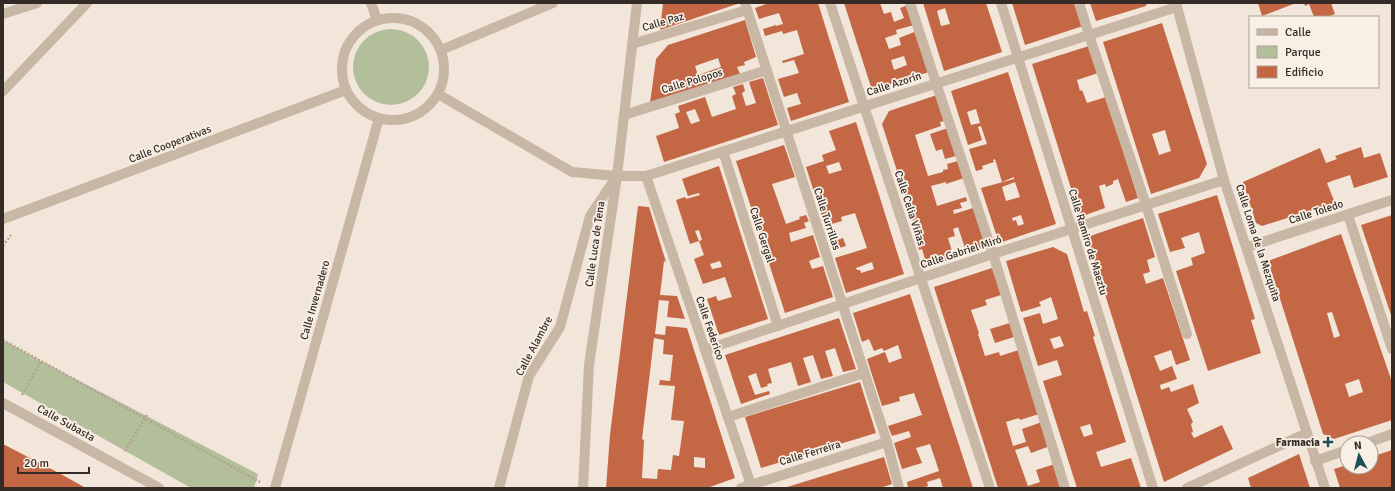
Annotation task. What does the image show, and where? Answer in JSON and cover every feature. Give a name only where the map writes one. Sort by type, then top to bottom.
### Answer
[{"type":"street","points":[[3,14],[37,3]]},
{"type":"street","points":[[3,91],[87,3]]},
{"type":"street","points":[[371,3],[377,20]]},
{"type":"street","points":[[441,50],[552,3]]},
{"type":"street","name":"Calle Luca de Tena","points":[[583,488],[589,365],[617,176],[637,3]]},
{"type":"street","name":"Calle Celia Viñas","points":[[830,3],[990,488]]},
{"type":"street","points":[[910,3],[993,254],[1065,488]]},
{"type":"street","name":"Calle Ramiro de Maeztu","points":[[1001,3],[1153,488]]},
{"type":"street","points":[[1079,3],[1187,334]]},
{"type":"street","name":"Calle Azorín","points":[[438,94],[572,172],[617,176],[646,176],[1018,58],[1176,5]]},
{"type":"street","name":"Calle Loma de la Mezquita","points":[[1176,5],[1224,180],[1325,488]]},
{"type":"street","name":"Calle Paz","points":[[632,44],[746,7]]},
{"type":"street","name":"Calle Turrillas","points":[[746,7],[887,442],[898,488]]},
{"type":"street","points":[[392,17],[408,19],[422,26],[434,36],[441,50],[445,65],[443,80],[438,94],[427,107],[413,116],[396,120],[379,118],[365,112],[354,102],[346,90],[342,74],[343,56],[350,41],[361,28],[377,20],[392,17]]},
{"type":"street","name":"Calle Polopos","points":[[624,115],[767,70]]},
{"type":"street","name":"Calle Cooperativas","points":[[3,220],[346,90]]},
{"type":"street","name":"Calle Invernadero","points":[[275,488],[379,118]]},
{"type":"street","name":"Calle Gergal","points":[[723,151],[778,326]]},
{"type":"street","name":"Calle Alambre","points":[[499,488],[529,376],[560,327],[590,216],[617,176]]},
{"type":"street","name":"Calle Federico","points":[[646,176],[728,417],[748,487]]},
{"type":"street","name":"Calle Gabriel Miró","points":[[705,350],[1071,228],[1224,180]]},
{"type":"street","name":"Calle Toledo","points":[[1247,247],[1392,200]]},
{"type":"street","points":[[1348,215],[1392,349]]},
{"type":"street","points":[[728,417],[864,372]]},
{"type":"street","name":"Calle Subasta","points":[[3,403],[159,488]]},
{"type":"street","points":[[1188,488],[1307,433]]},
{"type":"street","points":[[1379,438],[1392,434]]},
{"type":"street","name":"Calle Ferreira","points":[[748,487],[887,442]]},
{"type":"street","points":[[1315,461],[1339,453]]},
{"type":"path","points":[[3,340],[264,484]]},
{"type":"path","points":[[14,409],[41,361]]},
{"type":"path","points":[[116,465],[147,415]]},
{"type":"green space","points":[[391,29],[405,32],[418,40],[426,53],[429,67],[426,81],[418,94],[405,102],[391,105],[377,102],[364,94],[356,81],[353,67],[356,53],[364,40],[377,32]]},
{"type":"green space","points":[[3,340],[258,474],[254,488],[191,488],[3,382]]},
{"type":"building","points":[[663,3],[740,3],[660,30]]},
{"type":"building","points":[[769,3],[818,3],[849,102],[791,121],[787,108],[801,104],[797,93],[784,97],[778,79],[799,73],[794,60],[783,63],[782,61],[804,54],[797,30],[783,34],[782,31],[765,36],[763,29],[783,24],[779,13],[759,19],[755,8]]},
{"type":"building","points":[[844,3],[880,3],[884,14],[891,12],[894,22],[904,18],[900,8],[908,5],[914,25],[896,30],[897,34],[885,38],[889,49],[901,45],[899,38],[917,31],[929,72],[872,90]],"holes":[[[904,56],[907,65],[894,70],[891,60]]]},
{"type":"building","points":[[923,3],[986,3],[1002,52],[944,71]],"holes":[[[945,8],[950,24],[941,26],[937,11]]]},
{"type":"building","points":[[1012,3],[1076,3],[1083,26],[1025,45]]},
{"type":"building","points":[[1090,3],[1147,3],[1146,6],[1096,21]]},
{"type":"building","points":[[1258,3],[1296,3],[1262,16]]},
{"type":"building","points":[[1304,3],[1331,3],[1335,14],[1330,16],[1314,16],[1309,4],[1305,6]]},
{"type":"building","points":[[745,20],[756,57],[744,62],[745,65],[737,67],[740,74],[650,103],[656,59],[668,45]],"holes":[[[718,58],[721,67],[698,75],[695,66]]]},
{"type":"building","points":[[1162,23],[1207,164],[1199,178],[1151,194],[1103,42]],"holes":[[[1165,130],[1171,151],[1159,155],[1152,134]]]},
{"type":"building","points":[[1089,46],[1098,73],[1077,80],[1080,91],[1082,90],[1087,103],[1106,97],[1138,198],[1126,202],[1118,179],[1113,181],[1113,184],[1106,187],[1105,184],[1099,186],[1105,208],[1080,217],[1032,64]]},
{"type":"building","points":[[1008,72],[1056,224],[999,243],[981,188],[1014,179],[1014,177],[1002,182],[995,159],[993,160],[994,162],[982,166],[983,169],[976,171],[969,149],[987,144],[981,126],[978,127],[982,140],[968,145],[951,91]],"holes":[[[976,109],[980,123],[971,125],[967,112]],[[1015,182],[1020,197],[1006,201],[1002,187]],[[1021,215],[1024,224],[1018,226],[1016,220],[1013,221],[1012,218]]]},
{"type":"building","points":[[763,78],[778,125],[664,162],[656,136],[679,128],[675,114],[680,112],[678,106],[705,97],[712,117],[736,109],[732,96],[736,94],[733,87],[743,84],[745,91],[742,93],[746,106],[756,103],[749,82]],"holes":[[[695,109],[700,121],[691,124],[686,112]]]},
{"type":"building","points":[[937,95],[945,121],[940,122],[941,126],[915,135],[928,176],[943,172],[943,170],[948,169],[947,164],[958,161],[964,178],[946,184],[946,182],[931,186],[937,206],[966,197],[967,201],[960,203],[962,208],[953,210],[954,214],[973,208],[986,247],[967,254],[958,227],[953,229],[955,236],[948,238],[954,258],[928,266],[927,264],[924,265],[922,259],[925,259],[922,249],[919,250],[917,243],[920,243],[882,124],[889,111]]},
{"type":"building","points":[[856,122],[904,274],[846,293],[835,258],[867,248],[855,213],[841,217],[842,221],[825,226],[806,167],[824,161],[822,155],[836,150],[829,131]],"holes":[[[839,162],[842,170],[829,174],[826,166]],[[872,262],[874,269],[861,273],[860,270],[857,270],[856,268]]]},
{"type":"building","points":[[948,128],[956,156],[945,159],[942,149],[936,151],[930,134]]},
{"type":"building","points":[[784,145],[795,177],[772,184],[786,224],[806,215],[809,221],[804,223],[806,228],[789,233],[791,242],[813,235],[820,257],[809,261],[812,269],[823,266],[833,297],[785,313],[736,161]]},
{"type":"building","points":[[1361,147],[1364,158],[1380,153],[1388,177],[1354,188],[1350,175],[1332,181],[1327,183],[1335,203],[1262,226],[1256,223],[1243,182],[1320,148],[1326,163],[1337,159],[1335,156]]},
{"type":"building","points":[[719,166],[768,319],[719,335],[707,299],[716,296],[718,301],[732,297],[725,277],[703,284],[694,259],[704,255],[699,241],[690,244],[676,200],[700,195],[699,193],[688,196],[682,179]],"holes":[[[699,230],[702,240],[699,241],[695,231]],[[720,261],[722,267],[712,269],[710,264]]]},
{"type":"building","points":[[1217,195],[1255,319],[1251,320],[1261,353],[1208,371],[1176,271],[1193,265],[1191,258],[1205,253],[1199,232],[1181,238],[1185,248],[1170,252],[1158,214]]},
{"type":"building","points":[[638,206],[649,207],[666,262],[664,261],[660,295],[677,296],[685,319],[667,317],[669,301],[659,300],[655,334],[665,335],[666,326],[687,328],[735,478],[707,488],[606,488],[610,435]],"holes":[[[654,338],[664,340],[663,354],[673,355],[670,381],[660,380],[659,385],[675,386],[671,420],[684,421],[679,456],[673,455],[671,470],[658,469],[657,479],[642,478],[644,440],[642,439]],[[694,457],[705,458],[705,468],[694,467]]]},
{"type":"building","points":[[1392,215],[1392,318],[1361,225]]},
{"type":"building","points":[[1143,218],[1155,257],[1147,260],[1150,272],[1143,274],[1146,284],[1163,278],[1190,360],[1176,365],[1171,350],[1154,356],[1160,371],[1172,366],[1177,379],[1160,385],[1161,390],[1169,387],[1171,392],[1193,384],[1199,403],[1187,409],[1193,422],[1191,424],[1193,432],[1191,433],[1194,438],[1222,425],[1233,449],[1164,482],[1087,237]]},
{"type":"building","points":[[1341,234],[1392,382],[1392,420],[1346,435],[1339,435],[1339,437],[1334,439],[1323,434],[1268,261]],"holes":[[[1332,312],[1340,336],[1334,338],[1327,313]],[[1359,379],[1363,392],[1349,397],[1345,384]]]},
{"type":"building","points":[[843,238],[846,246],[832,250],[830,243]]},
{"type":"building","points":[[1053,247],[1067,254],[1084,312],[1087,311],[1095,336],[1093,337],[1126,442],[1096,452],[1101,467],[1131,458],[1141,488],[1077,488],[1043,381],[1062,375],[1057,360],[1038,366],[1023,318],[1040,313],[1043,324],[1058,319],[1051,297],[1039,302],[1041,306],[1021,312],[1006,261]],"holes":[[[1060,336],[1064,346],[1054,349],[1050,339]],[[1090,424],[1093,434],[1084,437],[1080,427]]]},
{"type":"building","points":[[992,268],[1001,295],[985,300],[987,305],[971,310],[985,356],[999,352],[1000,356],[1019,350],[1039,414],[1020,420],[1019,418],[1006,422],[1013,446],[1026,442],[1022,429],[1042,422],[1050,446],[1031,453],[1028,446],[1015,450],[1028,486],[1040,482],[1036,470],[1055,464],[1063,488],[998,488],[934,287]]},
{"type":"building","points":[[910,294],[973,488],[943,488],[940,478],[927,482],[928,486],[922,488],[908,488],[907,482],[939,471],[930,444],[916,448],[922,463],[902,469],[894,443],[911,437],[909,431],[892,436],[888,426],[922,415],[914,393],[899,397],[900,401],[882,406],[867,359],[885,352],[889,363],[902,358],[898,345],[884,351],[882,348],[874,351],[869,339],[862,342],[853,313]]},
{"type":"building","points":[[839,318],[856,369],[843,372],[835,348],[825,351],[833,376],[821,379],[813,355],[803,358],[811,382],[798,386],[791,362],[768,369],[772,383],[767,384],[768,386],[761,388],[756,373],[748,376],[755,395],[769,391],[770,394],[741,404],[725,355]]},
{"type":"building","points":[[1010,323],[1014,337],[995,343],[990,329]]},
{"type":"building","points":[[860,382],[876,433],[761,468],[745,417]]},
{"type":"building","points":[[3,444],[57,472],[86,488],[3,488]]},
{"type":"building","points":[[1392,450],[1392,488],[1340,488],[1334,469],[1339,467],[1339,475],[1379,475],[1379,454]]},
{"type":"building","points":[[1299,454],[1310,488],[1251,488],[1248,478]]},
{"type":"building","points":[[884,457],[892,484],[880,488],[784,488]]},
{"type":"place","name":"Farmacia","points":[[1328,442]]}]
